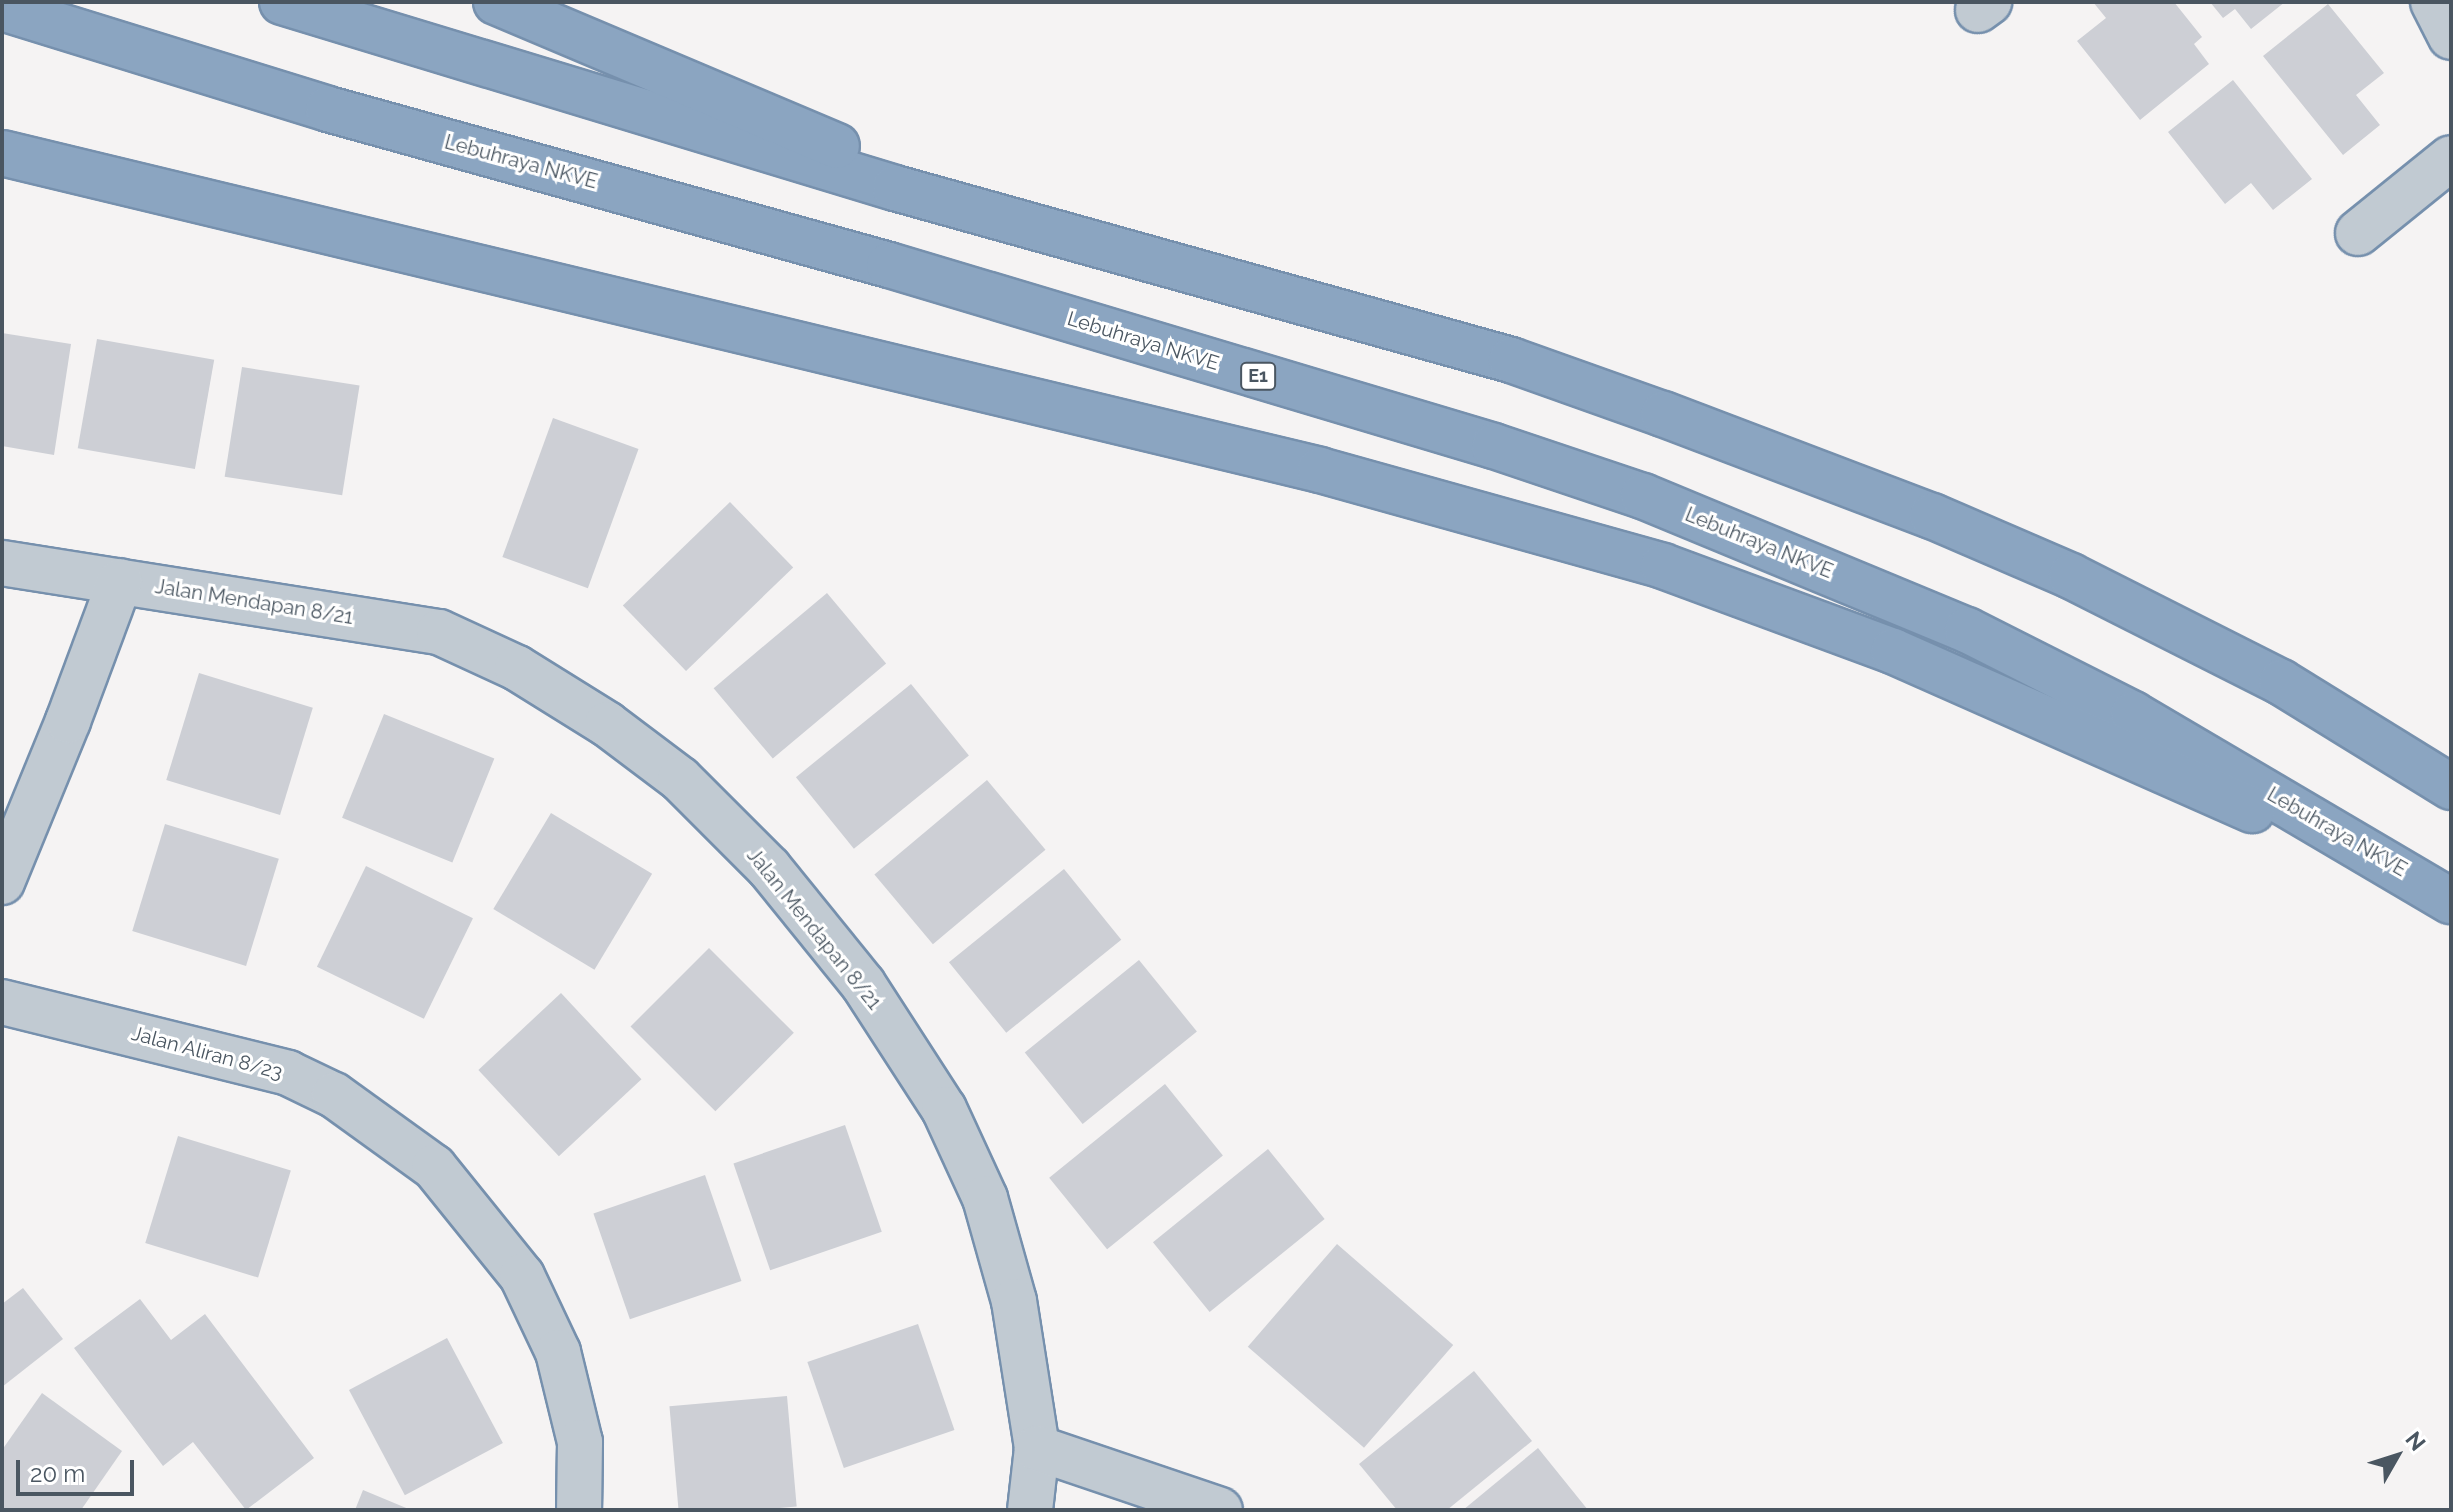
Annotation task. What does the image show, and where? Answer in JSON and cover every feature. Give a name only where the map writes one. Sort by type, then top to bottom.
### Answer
[{"type":"highway","points":[[282,2],[656,117],[1511,360],[1932,516],[2071,576],[2281,682],[2451,787]]},
{"type":"highway","points":[[496,2],[1017,222]]},
{"type":"highway","name":"Lebuhraya NKVE","points":[[2,8],[328,109],[889,265],[1494,446],[1643,496],[1967,630],[2133,714],[2441,894]]},
{"type":"highway","points":[[2,153],[1320,470],[1663,566],[1893,651],[2090,741],[2441,894]]},
{"type":"street","points":[[2433,2],[2451,37]]},
{"type":"street","points":[[2358,233],[2451,158]]},
{"type":"street","name":"Jalan Mendapan 8/21","points":[[2,563],[439,632],[517,668],[607,724],[680,779],[769,868],[863,984],[944,1109],[985,1198],[1014,1301],[1037,1448],[1030,1510]]},
{"type":"street","points":[[2,882],[68,721],[120,581]]},
{"type":"street","name":"Jalan Aliran 8/23","points":[[2,1002],[288,1073],[334,1095],[434,1167],[522,1276],[558,1352],[580,1442],[579,1510]]},
{"type":"street","points":[[1037,1448],[1220,1510]]},
{"type":"building","points":[[2093,2],[2174,2],[2202,37],[2194,44],[2209,64],[2140,120],[2077,41],[2106,18]]},
{"type":"building","points":[[2210,2],[2285,2],[2251,29],[2235,9],[2223,18]]},
{"type":"building","points":[[2328,4],[2384,73],[2356,95],[2380,125],[2343,155],[2263,56]]},
{"type":"building","points":[[2233,80],[2312,179],[2273,210],[2251,183],[2225,204],[2168,132]]},
{"type":"building","points":[[2,333],[71,344],[54,455],[2,446]]},
{"type":"building","points":[[97,339],[214,360],[195,469],[78,448]]},
{"type":"building","points":[[242,367],[360,386],[342,495],[225,477]]},
{"type":"building","points":[[553,418],[639,449],[588,588],[502,557]]},
{"type":"building","points":[[730,502],[793,567],[686,671],[623,606]]},
{"type":"building","points":[[827,593],[886,663],[773,759],[714,688]]},
{"type":"building","points":[[199,673],[313,708],[280,815],[166,780]]},
{"type":"building","points":[[911,684],[969,755],[854,849],[796,777]]},
{"type":"building","points":[[384,714],[494,759],[452,862],[342,818]]},
{"type":"building","points":[[987,780],[1045,850],[933,944],[874,874]]},
{"type":"building","points":[[551,813],[652,874],[594,970],[493,909]]},
{"type":"building","points":[[165,824],[279,859],[246,966],[132,931]]},
{"type":"building","points":[[366,866],[473,918],[424,1019],[317,967]]},
{"type":"building","points":[[1064,869],[1121,940],[1006,1033],[949,962]]},
{"type":"building","points":[[709,948],[794,1033],[715,1111],[631,1026]]},
{"type":"building","points":[[1139,960],[1197,1031],[1083,1124],[1025,1053]]},
{"type":"building","points":[[561,993],[641,1079],[559,1156],[478,1070]]},
{"type":"building","points":[[1165,1084],[1223,1155],[1107,1249],[1049,1178]]},
{"type":"building","points":[[845,1125],[882,1232],[770,1270],[733,1163]]},
{"type":"building","points":[[178,1136],[291,1170],[258,1278],[145,1243]]},
{"type":"building","points":[[1268,1149],[1325,1219],[1210,1312],[1153,1242]]},
{"type":"building","points":[[705,1175],[741,1281],[630,1319],[593,1213]]},
{"type":"building","points":[[1337,1244],[1453,1345],[1364,1448],[1248,1347]]},
{"type":"building","points":[[23,1288],[63,1339],[2,1387],[2,1304]]},
{"type":"building","points":[[140,1299],[171,1340],[205,1314],[314,1458],[246,1510],[193,1442],[163,1466],[74,1348]]},
{"type":"building","points":[[918,1324],[954,1430],[844,1468],[807,1362]]},
{"type":"building","points":[[447,1338],[503,1443],[405,1495],[349,1390]]},
{"type":"building","points":[[1474,1371],[1532,1441],[1447,1510],[1397,1510],[1359,1464]]},
{"type":"building","points":[[42,1393],[122,1451],[81,1510],[2,1510],[2,1450]]},
{"type":"building","points":[[787,1396],[797,1507],[679,1510],[669,1406]]},
{"type":"building","points":[[1538,1448],[1588,1510],[1463,1510]]},
{"type":"building","points":[[363,1490],[411,1510],[355,1510]]}]
